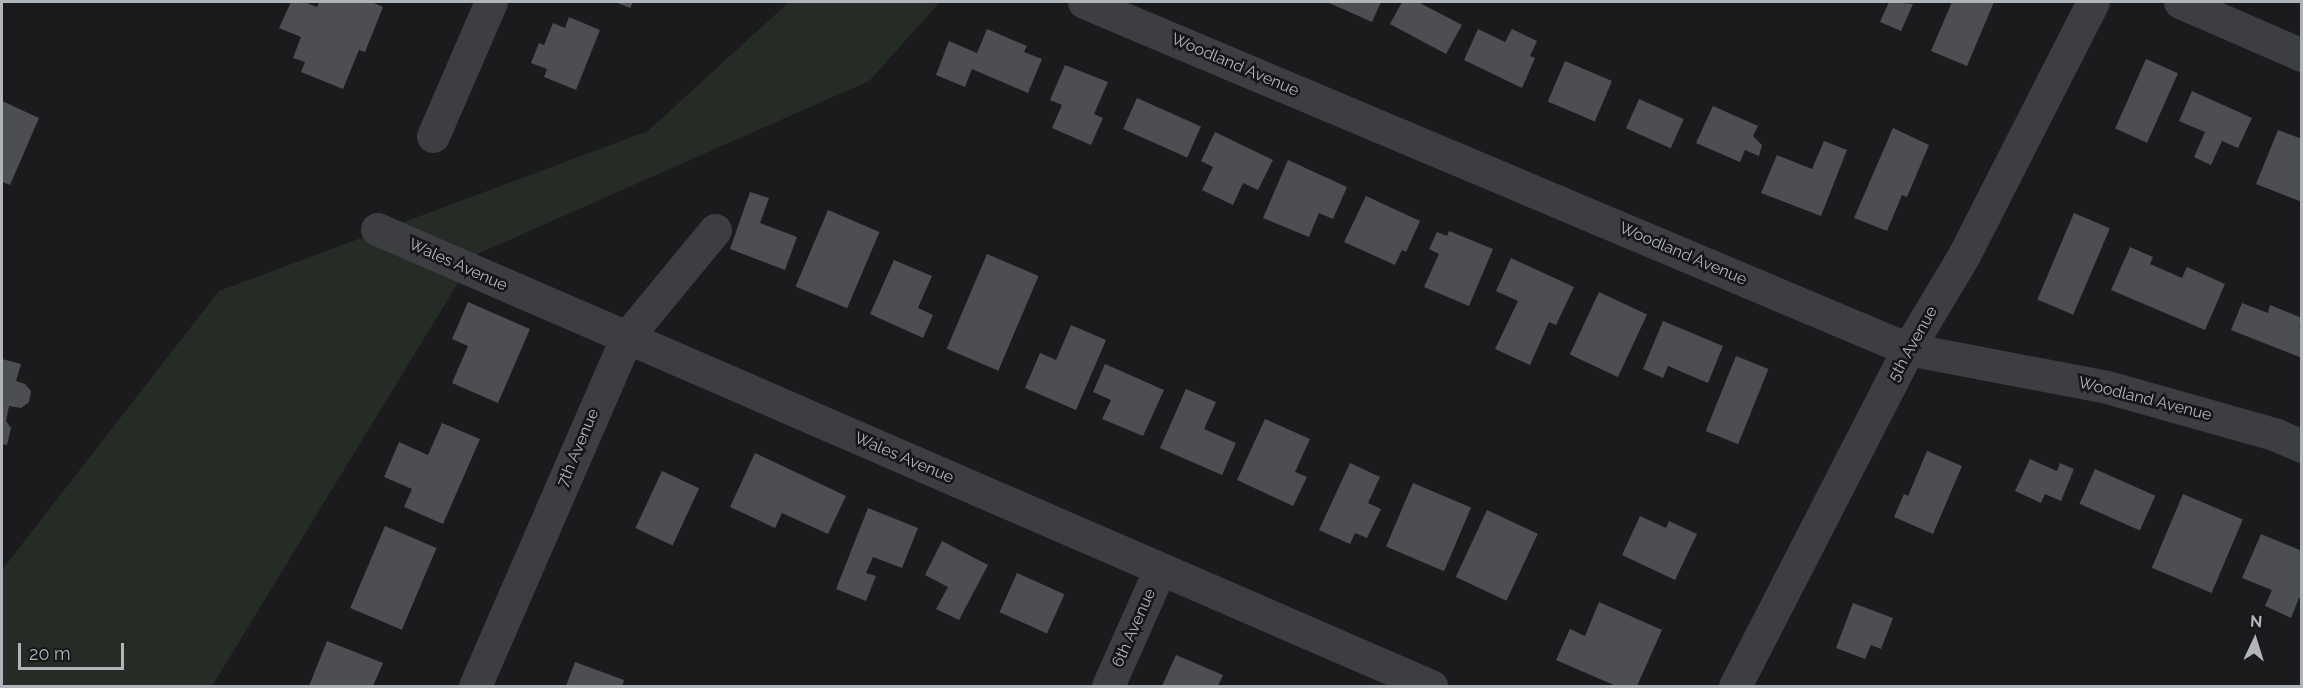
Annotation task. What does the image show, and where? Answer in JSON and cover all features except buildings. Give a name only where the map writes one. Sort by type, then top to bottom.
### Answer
[{"type":"street","points":[[433,136],[491,2]]},
{"type":"street","name":"Woodland Avenue","points":[[1084,2],[1908,349],[2107,387],[2274,434],[2301,446]]},
{"type":"street","name":"5th Avenue","points":[[1734,687],[1908,349],[1964,255],[2093,2]]},
{"type":"street","points":[[2180,2],[2301,55]]},
{"type":"street","name":"Wales Avenue","points":[[377,229],[1431,687]]},
{"type":"street","name":"7th Avenue","points":[[475,687],[626,338],[715,230]]},
{"type":"street","name":"6th Avenue","points":[[1108,687],[1160,569]]},
{"type":"shaded area","points":[[789,2],[940,2],[869,81],[475,255],[212,686],[2,686],[2,570],[219,291],[648,131]]}]
